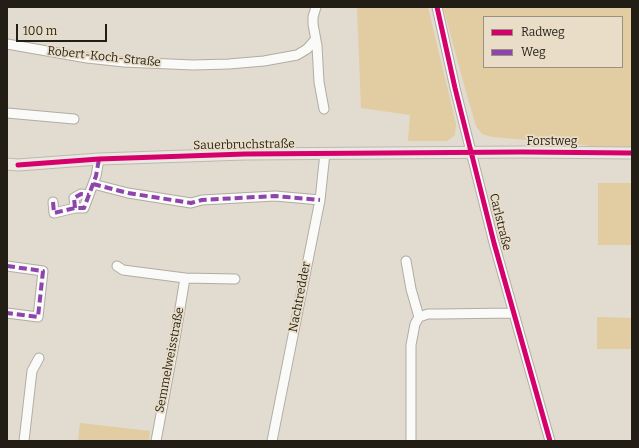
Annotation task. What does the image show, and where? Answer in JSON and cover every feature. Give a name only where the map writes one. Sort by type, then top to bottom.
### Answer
[{"type":"main road","name":"Forstweg","points":[[471,153],[632,153]]},
{"type":"main road","name":"Sauerbruchstraße","points":[[7,168],[13,164],[99,159],[245,154],[471,153]]},
{"type":"street","points":[[316,7],[313,17],[317,46],[319,82],[324,109]]},
{"type":"street","points":[[429,7],[437,7]]},
{"type":"street","name":"Carlstraße","points":[[437,7],[454,88],[494,244],[550,441]]},
{"type":"street","name":"Robert-Koch-Straße","points":[[7,44],[124,62],[193,65],[264,61],[297,55],[307,49],[315,40]]},
{"type":"street","points":[[7,113],[74,118]]},
{"type":"street","name":"Nachtredder","points":[[272,441],[320,200],[325,153]]},
{"type":"street","points":[[53,202],[54,213],[75,208],[84,208],[93,184],[99,159]]},
{"type":"street","points":[[93,184],[128,193],[191,203],[202,200],[275,196],[320,200]]},
{"type":"street","points":[[406,261],[411,289],[419,317]]},
{"type":"street","points":[[7,266],[43,271],[38,316],[7,313]]},
{"type":"street","points":[[117,266],[123,270],[185,278],[235,280]]},
{"type":"street","name":"Semmelweisstraße","points":[[156,441],[185,278]]},
{"type":"street","points":[[411,441],[411,346],[415,324],[419,317],[428,314],[514,313]]},
{"type":"street","points":[[24,441],[32,371],[39,358]]},
{"type":"shaded area","points":[[357,7],[428,7],[456,124],[455,135],[447,141],[408,141],[410,115],[361,108]]},
{"type":"shaded area","points":[[443,7],[632,7],[632,148],[596,148],[585,145],[492,137],[482,134],[476,126]]},
{"type":"shaded area","points":[[598,183],[632,183],[632,245],[598,245]]},
{"type":"shaded area","points":[[597,317],[632,318],[632,349],[597,349]]},
{"type":"shaded area","points":[[80,423],[150,431],[149,441],[78,441]]},
{"type":"marked path","points":[[53,202],[54,213],[75,208],[84,208],[96,176],[99,159]]},
{"type":"marked path","points":[[93,184],[128,193],[191,203],[202,200],[275,196],[320,200]]},
{"type":"marked path","points":[[75,208],[74,198],[81,194],[89,195]]},
{"type":"marked path","points":[[7,266],[43,271],[38,317],[7,313]]},
{"type":"cycle path","points":[[437,7],[455,88],[494,243],[550,441]]},
{"type":"cycle path","points":[[18,165],[99,159],[245,154],[522,152],[632,153]]}]
